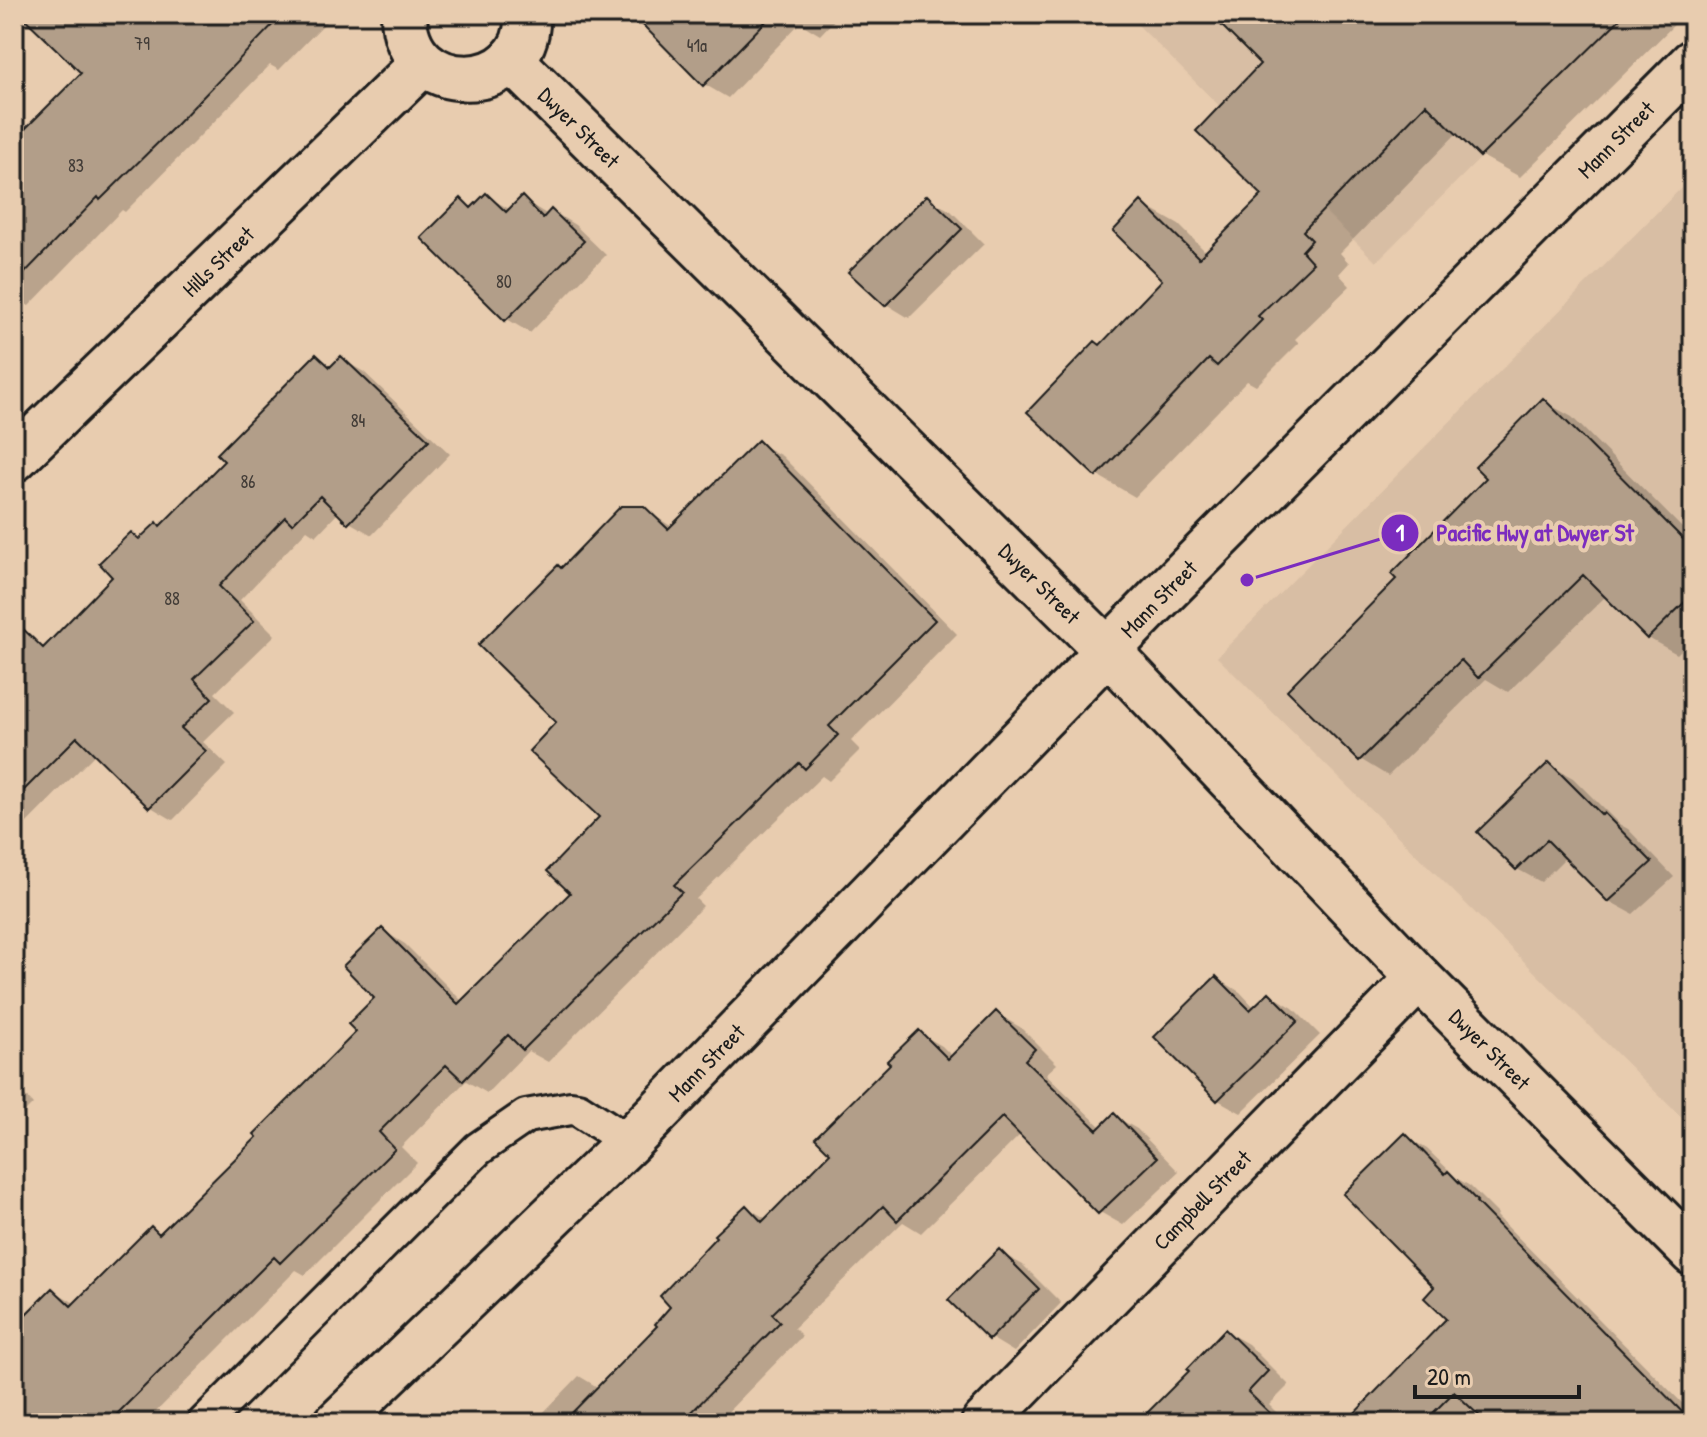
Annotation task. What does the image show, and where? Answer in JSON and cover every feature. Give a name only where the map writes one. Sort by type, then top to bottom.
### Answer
[{"type":"street","points":[[404,14],[404,27],[411,46],[423,63],[439,74],[457,79],[477,78],[495,72],[511,60],[522,44],[528,25],[527,14]]},
{"type":"street","name":"Dwyer Street","points":[[511,60],[1108,651],[1419,978],[1693,1253]]},
{"type":"street","name":"Mann Street","points":[[337,1423],[629,1142],[1108,651],[1693,62]]},
{"type":"street","name":"Hills Street","points":[[14,459],[423,63]]},
{"type":"street","name":"Campbell Street","points":[[984,1423],[1419,978]]},
{"type":"lane","points":[[204,1423],[478,1149],[526,1116],[578,1109],[629,1142]]},
{"type":"shaded area","points":[[1127,14],[1625,14],[1376,262]]},
{"type":"shaded area","points":[[1693,176],[1693,1129],[1217,657]]},
{"type":"building","points":[[20,14],[283,14],[174,127],[100,200],[98,197],[14,284],[14,140],[81,73]]},
{"type":"building","points":[[632,14],[773,14],[703,86]]},
{"type":"building","points":[[1210,14],[1625,14],[1480,157],[1426,104],[1303,231],[1312,240],[1302,251],[1313,263],[1258,316],[1262,320],[1217,366],[1209,359],[1096,477],[1027,412],[1095,341],[1100,345],[1162,280],[1113,231],[1141,201],[1199,258],[1262,195],[1196,131],[1260,64]]},
{"type":"building","points":[[486,193],[506,212],[522,196],[543,218],[551,209],[584,241],[505,321],[421,238],[461,198],[471,208]]},
{"type":"building","points":[[927,195],[962,229],[885,306],[848,272]]},
{"type":"building","points":[[316,354],[330,367],[341,356],[429,440],[348,524],[320,496],[292,524],[285,517],[219,586],[254,621],[194,679],[212,698],[181,728],[206,751],[149,808],[77,737],[14,800],[14,620],[43,648],[112,577],[99,563],[131,532],[139,539],[157,522],[160,526],[224,461],[217,454]]},
{"type":"building","points":[[1543,398],[1693,549],[1693,594],[1647,639],[1583,575],[1478,678],[1461,660],[1359,761],[1287,690],[1396,579],[1391,574],[1486,478],[1475,467]]},
{"type":"building","points":[[758,440],[935,620],[829,726],[838,735],[805,769],[799,763],[674,885],[682,892],[523,1050],[508,1035],[463,1081],[446,1065],[379,1132],[395,1149],[280,1263],[274,1257],[108,1423],[31,1423],[14,1407],[14,1326],[52,1288],[71,1306],[151,1226],[159,1234],[257,1137],[254,1134],[356,1032],[348,1024],[374,998],[343,966],[382,928],[458,1004],[570,893],[547,871],[599,817],[529,751],[556,722],[478,645],[558,565],[561,568],[621,506],[644,506],[668,529]]},
{"type":"building","points":[[1549,762],[1652,862],[1608,902],[1547,840],[1516,870],[1477,832]]},
{"type":"building","points":[[1216,976],[1250,1010],[1269,992],[1298,1021],[1217,1101],[1154,1037]]},
{"type":"building","points":[[996,1011],[1035,1049],[1025,1060],[1097,1130],[1114,1113],[1157,1158],[1098,1214],[1002,1117],[897,1221],[883,1206],[772,1314],[780,1322],[681,1423],[562,1423],[657,1326],[655,1324],[670,1307],[660,1296],[716,1237],[714,1235],[746,1205],[762,1222],[830,1153],[815,1138],[890,1064],[887,1061],[919,1030],[948,1059]]},
{"type":"building","points":[[1405,1133],[1445,1174],[1448,1171],[1693,1423],[1487,1423],[1454,1392],[1423,1423],[1345,1423],[1446,1319],[1424,1298],[1434,1287],[1343,1194]]},
{"type":"building","points":[[999,1249],[1039,1289],[989,1340],[948,1300]]},
{"type":"building","points":[[1225,1329],[1268,1371],[1248,1392],[1280,1423],[1137,1423],[1189,1371],[1187,1369]]},
{"type":"place","name":"Pacific Hwy at Dwyer St","points":[[1247,580]]}]
